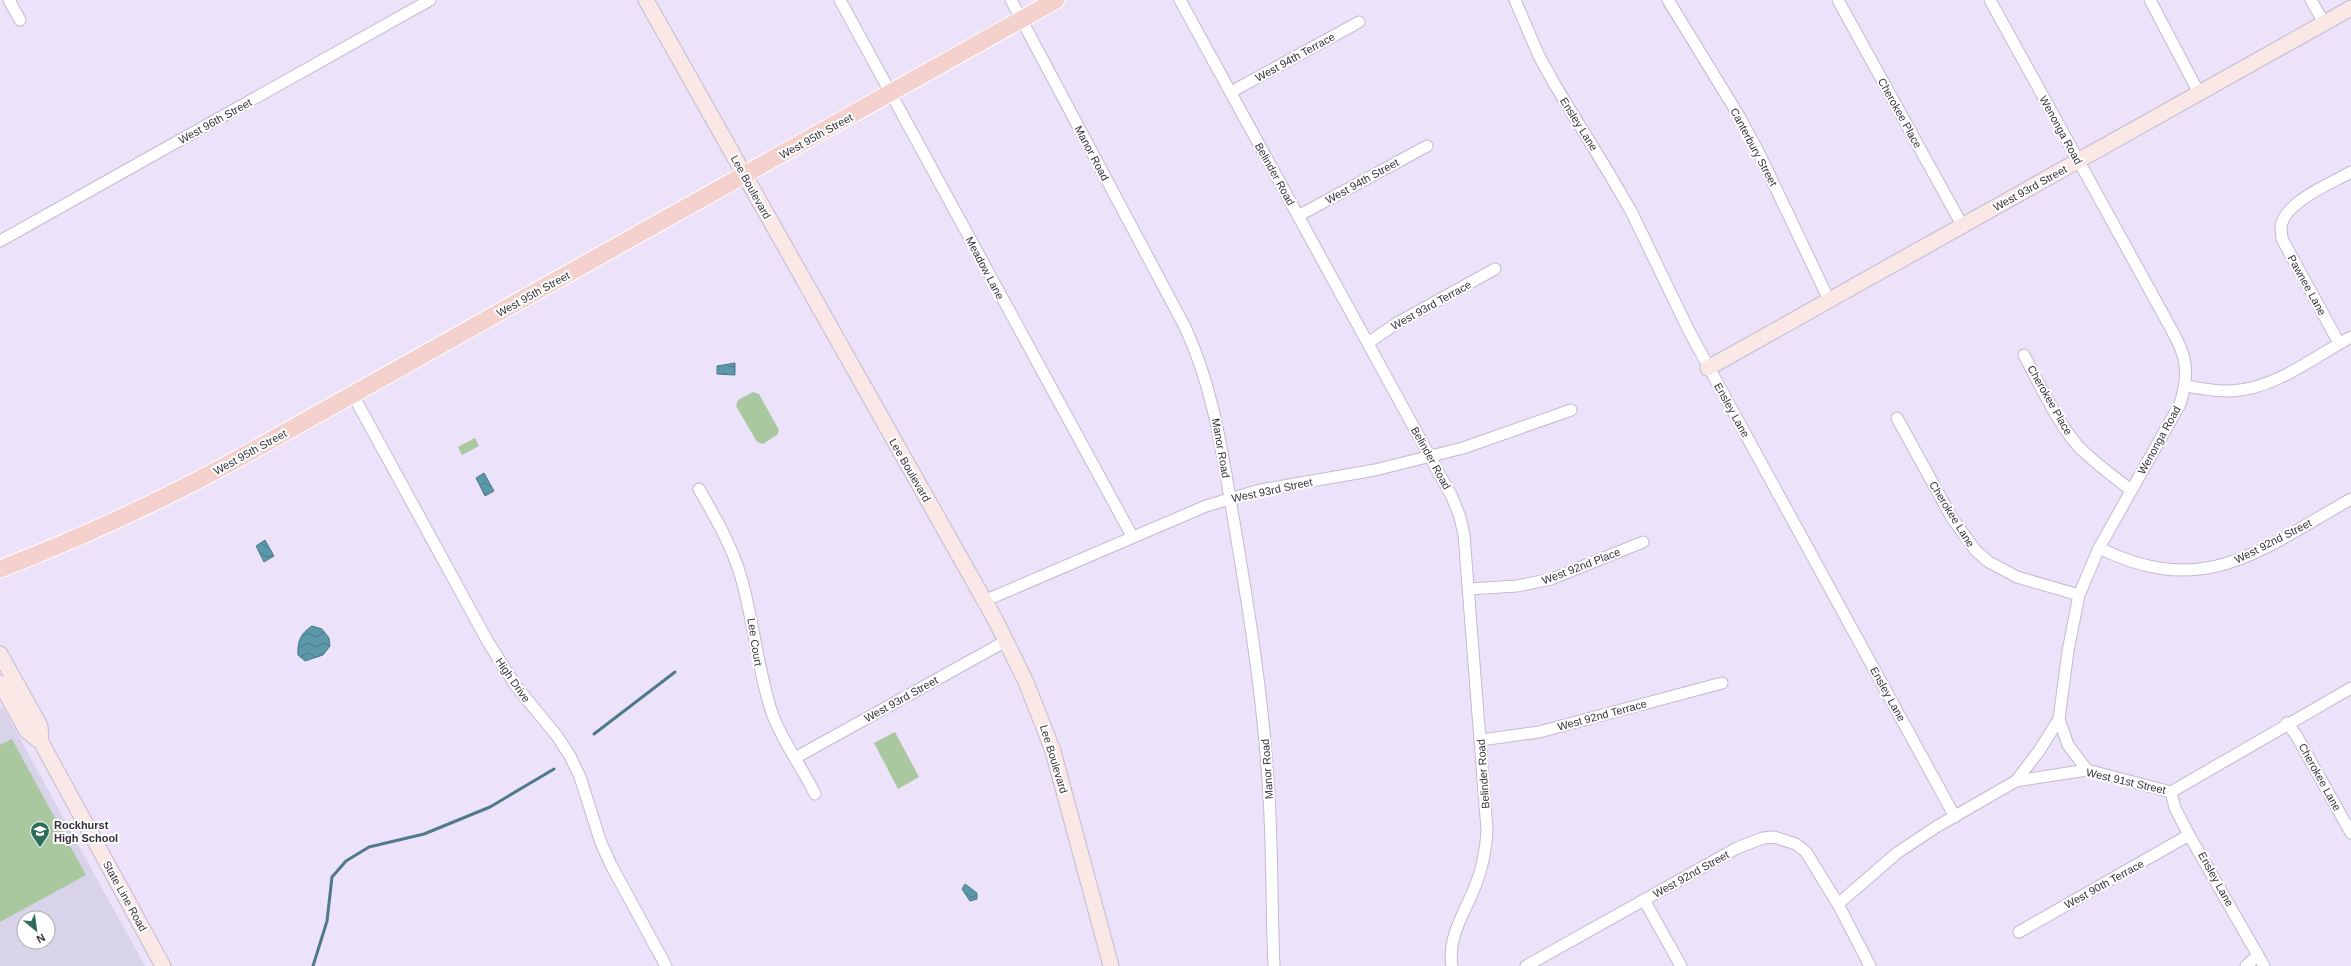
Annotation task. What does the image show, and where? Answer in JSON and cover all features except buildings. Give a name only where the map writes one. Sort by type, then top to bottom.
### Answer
[{"type":"main road","name":"West 95th Street","points":[[0,569],[67,543],[136,512],[353,395],[1056,0]]},
{"type":"street","points":[[9,0],[20,20]]},
{"type":"street","name":"West 96th Street","points":[[0,241],[430,0]]},
{"type":"street","name":"Lee Boulevard","points":[[646,0],[984,601],[1026,682],[1053,751],[1111,966]]},
{"type":"street","name":"Meadow Lane","points":[[840,0],[1132,536]]},
{"type":"street","name":"Manor Road","points":[[1011,0],[1197,354],[1215,415],[1248,600],[1262,706],[1271,825],[1274,966]]},
{"type":"street","name":"Belinder Road","points":[[1180,0],[1430,456],[1452,497],[1460,517],[1469,589],[1481,740],[1486,807],[1486,850],[1475,886],[1453,938],[1452,966]]},
{"type":"street","name":"Ensley Lane","points":[[1515,0],[1539,56],[1631,211],[1686,326],[1708,368],[1955,817]]},
{"type":"street","name":"Canterbury Street","points":[[1668,0],[1746,128],[1829,300]]},
{"type":"street","name":"Cherokee Place","points":[[1838,0],[1962,225]]},
{"type":"street","name":"Wenonga Road","points":[[1990,0],[2183,352],[2186,363],[2186,386],[2180,404],[2099,548],[2079,595],[2068,651],[2059,719],[2039,751],[2016,781]]},
{"type":"street","points":[[2150,0],[2199,93]]},
{"type":"street","points":[[2311,0],[2324,23]]},
{"type":"street","name":"West 93rd Street","points":[[1708,368],[2351,8]]},
{"type":"street","name":"West 94th Terrace","points":[[1231,92],[1359,22]]},
{"type":"street","name":"West 94th Street","points":[[1298,216],[1427,146]]},
{"type":"street","name":"Pawnee Lane","points":[[2339,343],[2282,238],[2281,226],[2290,209],[2300,201],[2351,172]]},
{"type":"street","name":"West 93rd Terrace","points":[[1368,343],[1397,323],[1495,269]]},
{"type":"street","points":[[2186,386],[2219,391],[2250,388],[2279,377],[2351,337]]},
{"type":"street","name":"Cherokee Place","points":[[2024,355],[2064,428],[2096,463],[2131,490]]},
{"type":"street","name":"High Drive","points":[[353,395],[488,642],[516,686],[557,736],[570,756],[580,777],[601,843],[611,866],[666,966]]},
{"type":"street","name":"West 93rd Street","points":[[984,601],[1132,536],[1206,506],[1260,490],[1375,470],[1430,456],[1508,433],[1571,410]]},
{"type":"street","name":"Cherokee Lane","points":[[1897,418],[1955,522],[1976,551],[1988,562],[2017,578],[2079,595]]},
{"type":"street","name":"Lee Court","points":[[699,489],[722,532],[740,575],[749,609],[760,676],[773,715],[815,794]]},
{"type":"street","name":"West 92nd Street","points":[[2099,548],[2120,558],[2151,568],[2176,571],[2200,570],[2242,559],[2351,499]]},
{"type":"street","name":"West 92nd Place","points":[[1469,589],[1517,586],[1544,581],[1643,542]]},
{"type":"street","name":"West 93rd Street","points":[[795,758],[1006,641]]},
{"type":"street","name":"State Line Road","points":[[0,654],[40,726],[41,742]]},
{"type":"street","name":"State Line Road","points":[[0,683],[27,731],[41,742],[163,966]]},
{"type":"street","name":"West 92nd Terrace","points":[[1481,740],[1539,732],[1722,683]]},
{"type":"street","name":"West 91st Street","points":[[1838,904],[1896,853],[2016,781],[2087,770],[2171,792],[2287,723],[2351,688]]},
{"type":"street","points":[[2059,719],[2068,745],[2087,770]]},
{"type":"street","name":"Cherokee Lane","points":[[2287,723],[2296,735],[2351,833]]},
{"type":"street","name":"Ensley Lane","points":[[2171,792],[2175,808],[2264,966]]},
{"type":"street","name":"West 90th Terrace","points":[[2019,932],[2190,835]]},
{"type":"street","name":"West 92nd Street","points":[[1526,966],[1750,842],[1774,837],[1791,842],[1806,852],[1838,904]]},
{"type":"street","points":[[1644,900],[1680,966]]},
{"type":"street","points":[[1838,904],[1870,966]]},
{"type":"street","points":[[2246,966],[2258,955]]},
{"type":"shaded area","name":"Rockhurst High School","points":[[3,707],[145,966],[0,966],[0,709]]},
{"type":"green space","points":[[753,392],[759,394],[779,430],[777,435],[763,444],[757,442],[736,406],[738,400]]},
{"type":"green space","points":[[475,438],[479,446],[462,455],[458,447]]},
{"type":"green space","points":[[895,732],[919,777],[898,789],[874,743]]},
{"type":"green space","points":[[12,739],[86,875],[22,910],[16,910],[16,913],[0,922],[0,745]]},
{"type":"water","points":[[735,363],[735,375],[717,374],[717,366]]},
{"type":"water","points":[[484,473],[494,491],[485,496],[476,478]]},
{"type":"water","points":[[265,540],[274,556],[264,562],[256,546]]},
{"type":"water","points":[[312,626],[322,629],[329,638],[330,646],[323,655],[305,661],[298,655],[298,646],[302,635]]},
{"type":"water","points":[[965,884],[977,893],[977,899],[970,901],[962,889]]},
{"type":"waterway","points":[[594,734],[675,672]]},
{"type":"waterway","points":[[313,966],[327,921],[332,877],[346,861],[369,847],[424,834],[490,807],[554,769]]},
{"type":"place","name":"Rockhurst High School","points":[[40,848]]}]
